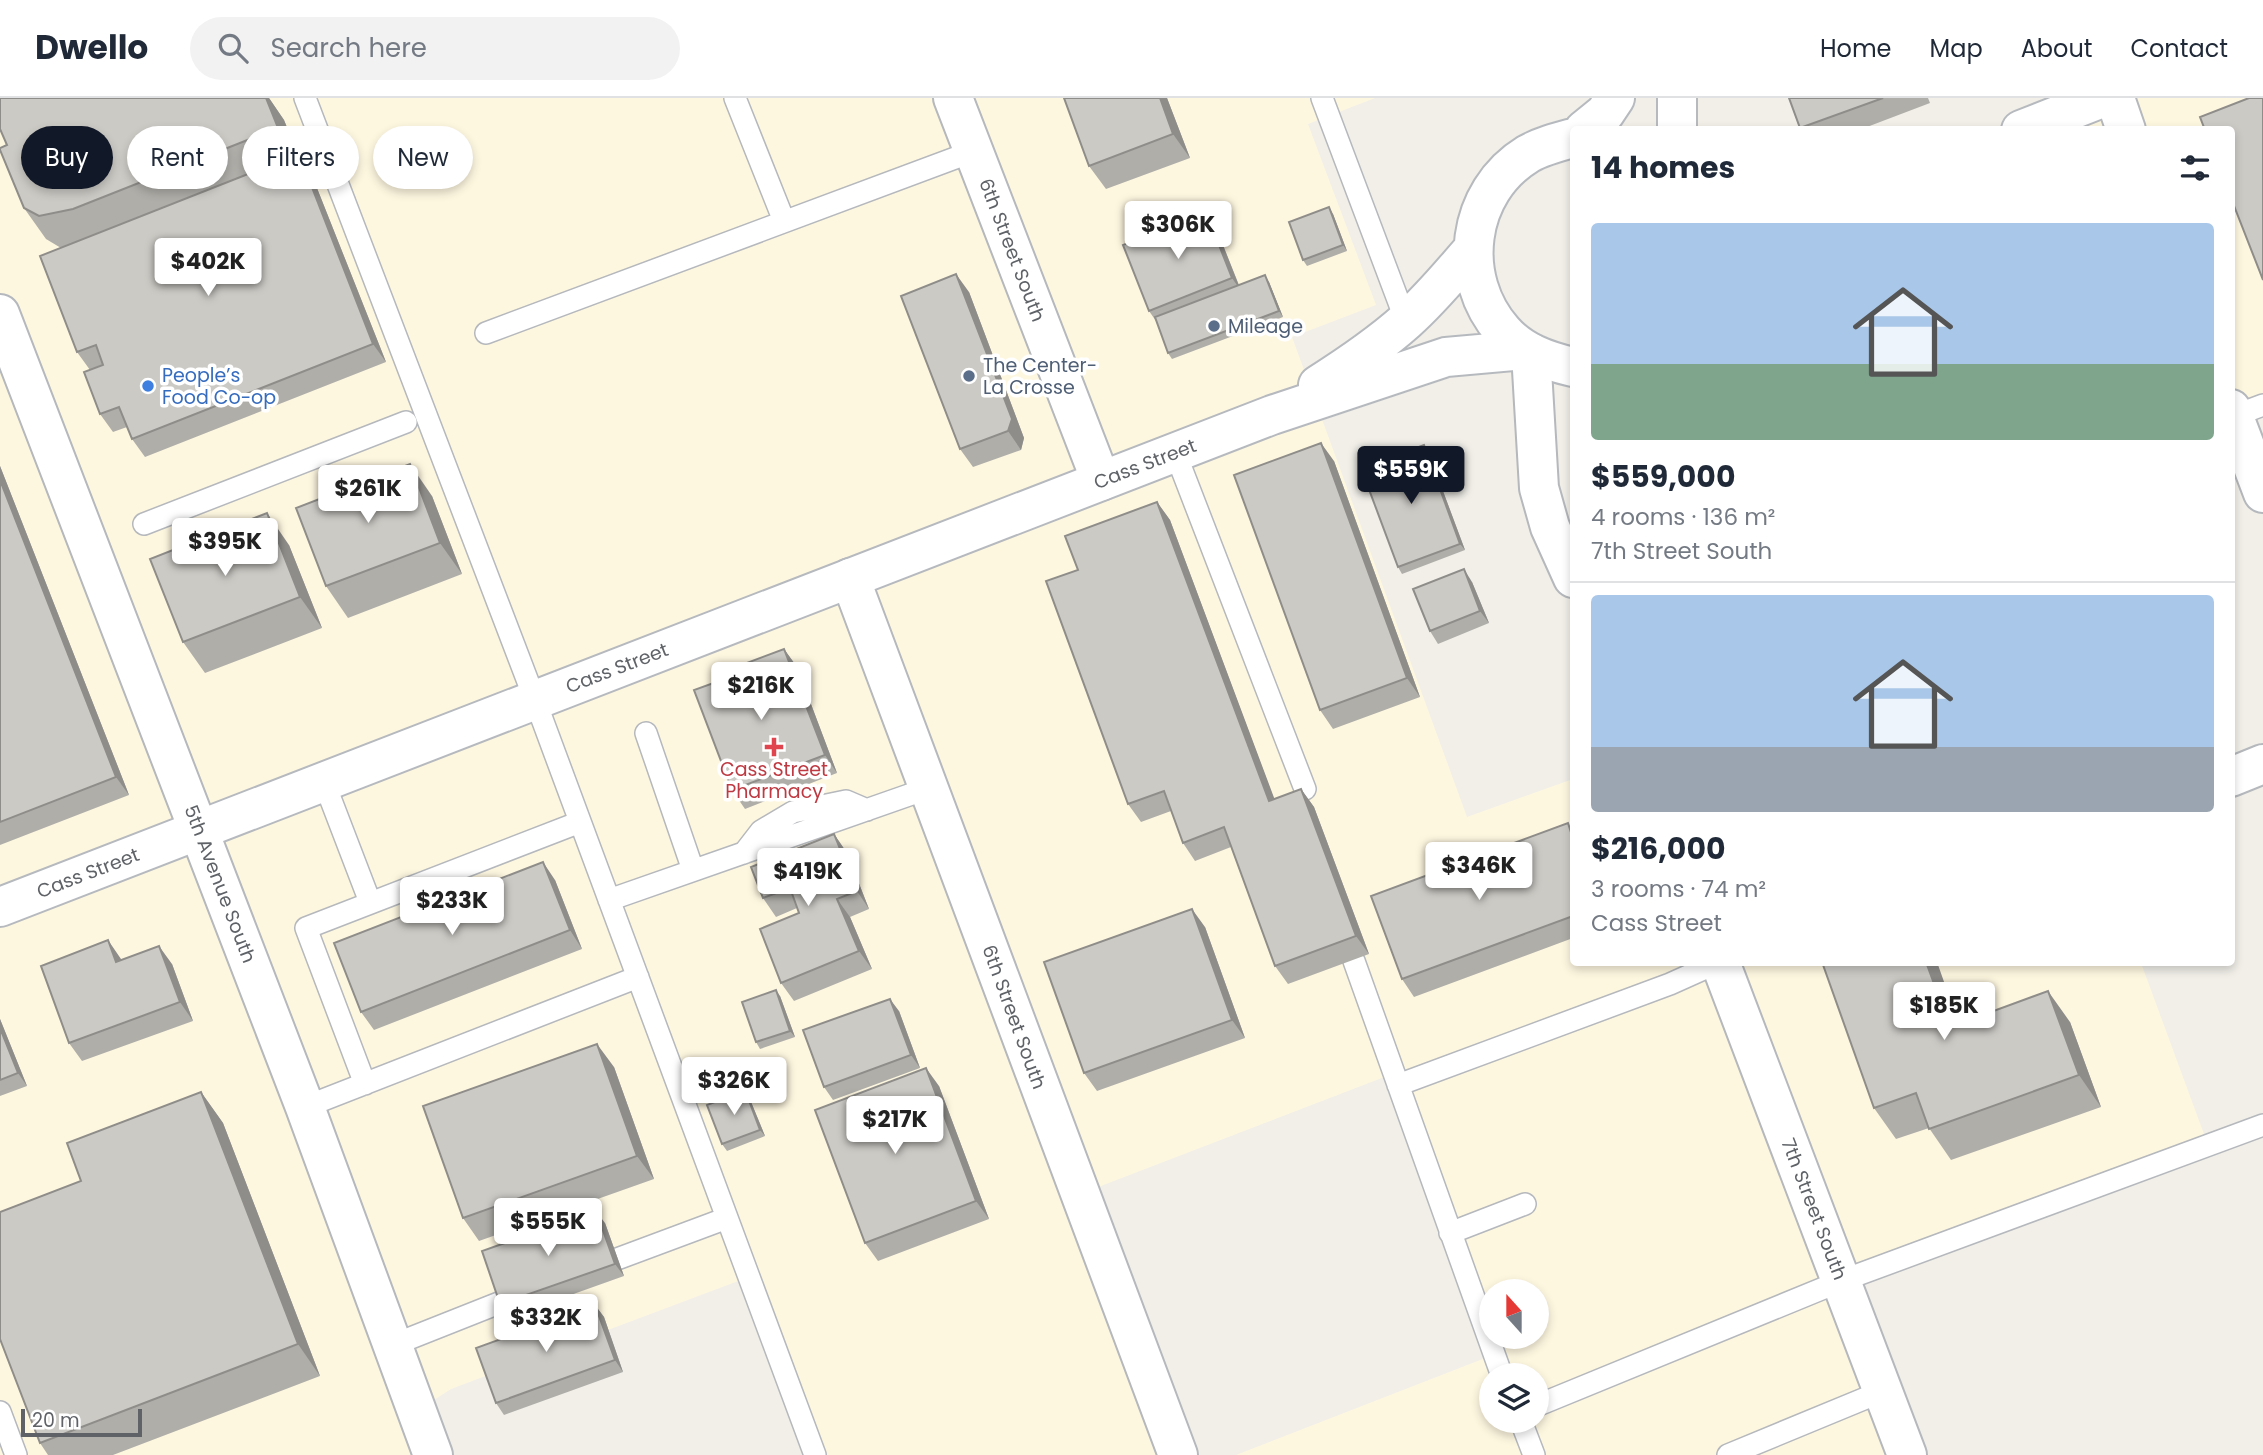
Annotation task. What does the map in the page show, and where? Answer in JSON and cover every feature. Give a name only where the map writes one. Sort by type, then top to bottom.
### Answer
[{"type":"street","name":"6th Street South","points":[[953,98],[1101,481]]},
{"type":"street","points":[[1589,126],[1605,113],[1615,98]]},
{"type":"street","points":[[1677,98],[1677,126]]},
{"type":"street","points":[[2115,98],[2125,126]]},
{"type":"street","points":[[2030,126],[2084,101]]},
{"type":"street","points":[[1570,139],[1528,154],[1509,168],[1482,206],[1475,229],[1473,249],[1477,285],[1488,310],[1504,332],[1528,351],[1550,362],[1570,366]]},
{"type":"street","name":"Cass Street","points":[[1272,415],[1356,360],[1406,321],[1473,249]]},
{"type":"street","name":"5th Avenue South","points":[[0,314],[200,830],[433,1455]]},
{"type":"street","name":"Cass Street","points":[[0,907],[1272,415],[1446,357],[1528,351]]},
{"type":"street","points":[[1528,351],[1539,488],[1550,527],[1570,571]]},
{"type":"street","points":[[2240,412],[2263,493]]},
{"type":"street","name":"6th Street South","points":[[850,578],[1178,1455]]},
{"type":"street","points":[[2235,774],[2263,764]]},
{"type":"street","name":"7th Street South","points":[[1722,966],[1908,1455]]},
{"type":"lane","points":[[305,98],[535,700],[815,1455]]},
{"type":"lane","points":[[735,98],[784,220]]},
{"type":"lane","points":[[1322,98],[1406,321]]},
{"type":"lane","points":[[486,334],[784,220],[974,151]]},
{"type":"lane","points":[[144,524],[406,422]]},
{"type":"lane","points":[[1175,452],[1305,789]]},
{"type":"lane","points":[[646,733],[693,870]]},
{"type":"lane","points":[[324,782],[370,902]]},
{"type":"lane","points":[[609,900],[929,788]]},
{"type":"lane","points":[[365,1084],[306,928],[580,822]]},
{"type":"lane","points":[[1354,961],[1497,1363]]},
{"type":"lane","points":[[1398,1085],[1670,984],[1711,966]]},
{"type":"lane","points":[[305,1107],[638,977]]},
{"type":"lane","points":[[1549,1401],[1842,1281],[2263,1125]]},
{"type":"lane","points":[[1450,1233],[1525,1204]]},
{"type":"lane","points":[[617,1259],[727,1219]]},
{"type":"lane","points":[[393,1345],[504,1301]]},
{"type":"lane","points":[[1728,1455],[1883,1391]]},
{"type":"lane","points":[[0,1412],[16,1455]]},
{"type":"lane","points":[[1526,1433],[1534,1455]]},
{"type":"shaded area","points":[[0,98],[1375,98],[1308,124],[1376,305],[1292,337],[1467,817],[1570,780],[1570,966],[2142,966],[2208,1145],[1842,1281],[1907,1455],[1236,1455],[1493,1355],[1491,1349],[1549,1349],[1549,1279],[1479,1279],[1479,1318],[1387,1076],[1080,1194],[1178,1455],[819,1455],[741,1280],[451,1389],[417,1411],[433,1455],[0,1455]]},
{"type":"shaded area","points":[[2102,98],[2263,98],[2263,405],[2235,416],[2235,126],[2031,126]]},
{"type":"building","points":[[0,98],[266,98],[277,126],[242,126],[242,142],[228,148],[228,126],[127,126],[127,188],[73,209],[39,216],[24,208],[0,150],[7,145],[0,129]]},
{"type":"building","points":[[1064,98],[1160,98],[1173,134],[1089,166]]},
{"type":"building","points":[[1789,98],[1883,98],[1806,126],[1799,126]]},
{"type":"building","points":[[2249,98],[2263,98],[2263,280],[2235,208],[2235,126],[2203,126],[2200,117]]},
{"type":"building","points":[[242,176],[242,189],[313,189],[373,344],[132,439],[119,407],[100,414],[84,372],[103,365],[96,345],[77,352],[40,256],[210,189],[228,189],[228,182]]},
{"type":"building","points":[[1329,207],[1343,245],[1303,260],[1289,222]]},
{"type":"building","points":[[1206,212],[1232,278],[1149,311],[1123,245]]},
{"type":"building","name":"The Center- La Crosse","points":[[956,274],[1012,419],[1008,431],[960,449],[901,296]]},
{"type":"building","points":[[1265,275],[1279,311],[1168,353],[1155,317]]},
{"type":"building","points":[[1321,443],[1407,678],[1320,710],[1234,475]]},
{"type":"building","points":[[1424,445],[1460,544],[1398,567],[1361,468]]},
{"type":"building","points":[[410,464],[440,543],[326,586],[296,508]]},
{"type":"building","points":[[0,480],[116,777],[0,822]]},
{"type":"building","points":[[1157,502],[1269,801],[1301,789],[1356,936],[1275,966],[1224,827],[1183,843],[1164,791],[1128,804],[1046,581],[1078,570],[1065,536]]},
{"type":"building","points":[[267,513],[300,597],[183,642],[150,559]]},
{"type":"building","points":[[1464,569],[1480,611],[1430,631],[1413,589]]},
{"type":"building","name":"Cass Street Pharmacy","points":[[784,649],[825,755],[732,790],[694,690],[719,681],[728,703],[746,695],[736,667]]},
{"type":"building","points":[[1568,823],[1570,917],[1402,979],[1371,896]]},
{"type":"building","points":[[834,834],[857,891],[837,899],[859,951],[781,983],[760,929],[799,913],[790,888],[763,898],[751,867]]},
{"type":"building","points":[[543,862],[570,930],[361,1012],[334,943]]},
{"type":"building","points":[[1192,909],[1232,1020],[1084,1073],[1044,962]]},
{"type":"building","points":[[108,940],[116,962],[159,946],[180,1002],[69,1043],[41,966]]},
{"type":"building","points":[[1823,966],[1927,966],[1950,1027],[2048,991],[2079,1075],[1929,1129],[1916,1093],[1874,1108]]},
{"type":"building","points":[[776,990],[790,1031],[756,1042],[742,1002]]},
{"type":"building","points":[[890,999],[911,1055],[824,1087],[803,1030]]},
{"type":"building","points":[[0,1028],[18,1073],[0,1080]]},
{"type":"building","points":[[597,1044],[637,1156],[463,1218],[423,1106]]},
{"type":"building","points":[[926,1068],[976,1201],[865,1243],[815,1110]]},
{"type":"building","points":[[745,1090],[760,1130],[722,1144],[707,1105]]},
{"type":"building","points":[[201,1092],[298,1344],[40,1443],[0,1339],[0,1212],[81,1181],[67,1143]]},
{"type":"building","points":[[596,1211],[615,1264],[500,1304],[482,1251]]},
{"type":"building","points":[[595,1305],[615,1360],[496,1403],[476,1348]]},
{"type":"place","name":"Mileage","points":[[1214,326]]},
{"type":"place","name":"The Center- La Crosse","points":[[969,376]]},
{"type":"place","name":"People’s Food Co-op","points":[[148,386]]},
{"type":"place","name":"Cass Street Pharmacy","points":[[774,747]]}]
